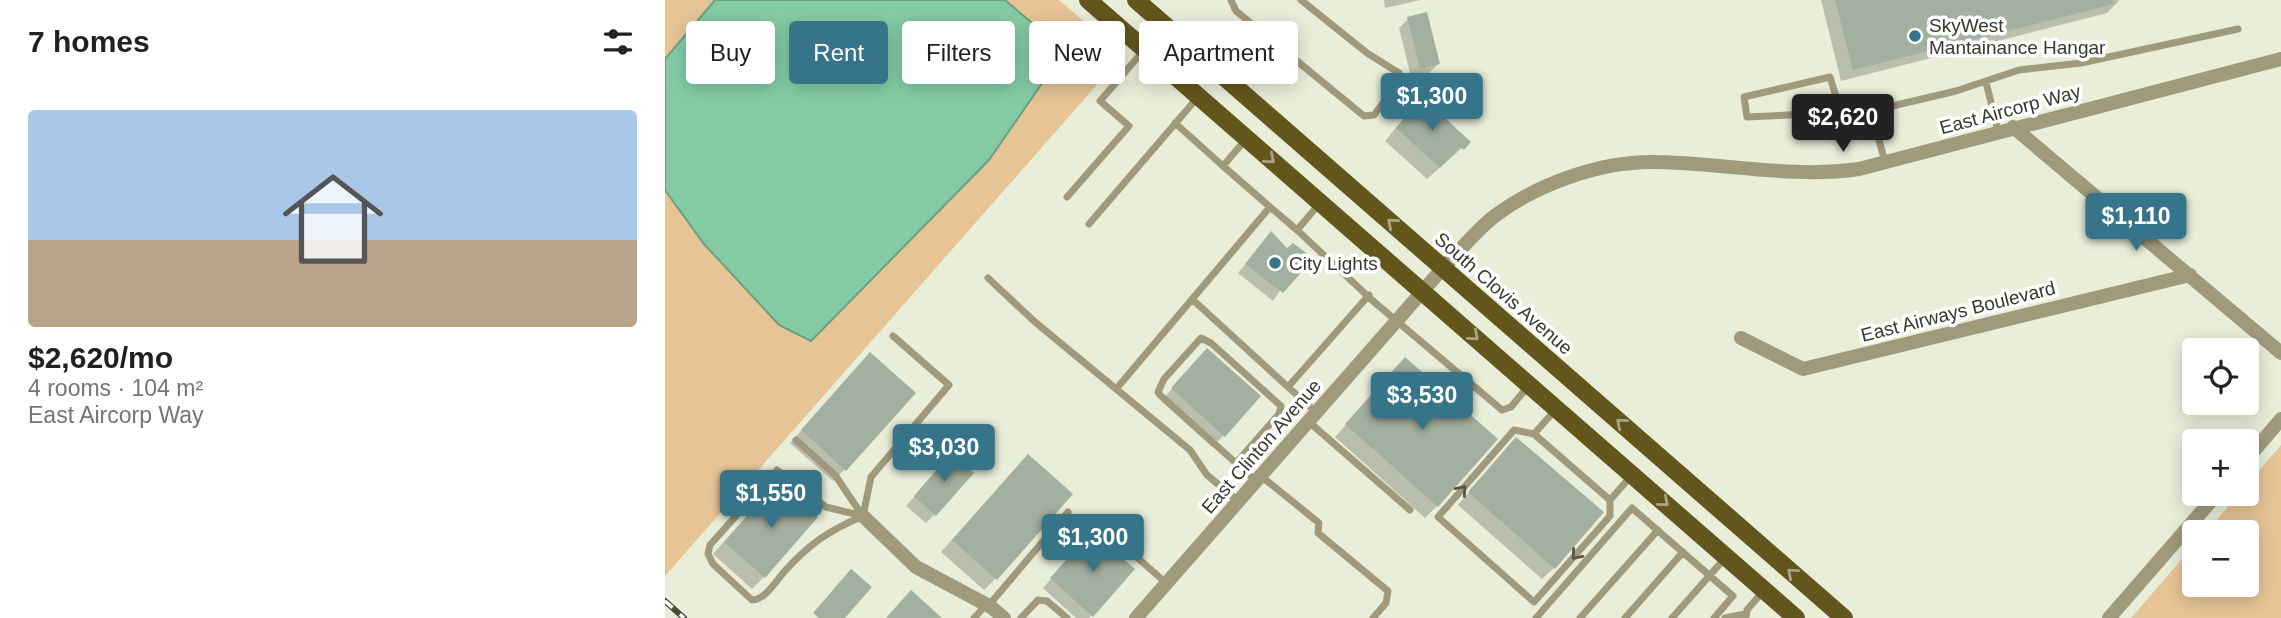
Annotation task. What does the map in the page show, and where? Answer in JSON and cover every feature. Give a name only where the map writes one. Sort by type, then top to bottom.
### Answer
[{"type":"main road","points":[[1088,0],[1112,21]]},
{"type":"main road","points":[[1122,21],[1139,1]]},
{"type":"main road","name":"South Clovis Avenue","points":[[1139,1],[1844,618]]},
{"type":"main road","points":[[1125,32],[1139,44]]},
{"type":"main road","points":[[1185,84],[1796,618]]},
{"type":"street","name":"East Aircorp Way","points":[[1443,268],[1496,215],[1552,185],[1604,167],[1650,162],[1826,174],[1885,162],[2281,59]]},
{"type":"street","points":[[2013,127],[2281,354]]},
{"type":"street","name":"East Clinton Avenue","points":[[1136,618],[1443,268]]},
{"type":"street","name":"East Airways Boulevard","points":[[1741,338],[1803,369],[2190,275]]},
{"type":"street","points":[[2259,444],[2281,419]]},
{"type":"street","points":[[2109,618],[2207,506]]},
{"type":"street","points":[[863,516],[916,566],[987,605],[1004,618]]},
{"type":"lane","points":[[1231,0],[1236,11],[1364,116],[1374,115],[1398,83],[1399,73],[1367,53],[1301,0]]},
{"type":"lane","points":[[1841,113],[1831,77],[1744,97],[1747,117],[1841,113],[1871,111],[1986,82],[2019,70],[2081,63],[2238,29]]},
{"type":"lane","points":[[1067,197],[1129,126],[1100,101],[1139,56]]},
{"type":"lane","points":[[1986,82],[1998,131]]},
{"type":"lane","points":[[1089,224],[1199,96]]},
{"type":"lane","points":[[1871,111],[1885,162]]},
{"type":"lane","points":[[1175,123],[1396,321],[1502,410],[1511,407],[1529,385]]},
{"type":"lane","points":[[1223,166],[1247,138]]},
{"type":"lane","points":[[1297,230],[1321,203]]},
{"type":"lane","points":[[1117,388],[1270,207]]},
{"type":"lane","points":[[988,278],[1035,322],[1190,450],[1207,475],[1238,501]]},
{"type":"lane","points":[[1288,387],[1369,295]]},
{"type":"lane","points":[[1192,299],[1288,387],[1312,417],[1410,510]]},
{"type":"lane","points":[[863,516],[871,477],[949,385],[893,336]]},
{"type":"lane","points":[[1236,463],[1279,414],[1281,406],[1211,343],[1201,338],[1164,379],[1158,392],[1236,463],[1319,523],[1318,533],[1388,591],[1386,603],[1373,618]]},
{"type":"lane","points":[[1534,434],[1556,409]]},
{"type":"lane","points":[[1610,500],[1534,434],[1514,430],[1437,517],[1534,602],[1610,516],[1610,500],[1632,475]]},
{"type":"lane","points":[[796,440],[835,475],[863,516]]},
{"type":"lane","points":[[777,470],[826,507],[863,516],[827,531],[800,554],[757,600],[753,600],[713,564],[708,554],[710,545],[777,470]]},
{"type":"lane","points":[[1536,618],[1632,508],[1733,596],[1714,618]]},
{"type":"lane","points":[[974,618],[1068,512]]},
{"type":"lane","points":[[1580,618],[1658,530]]},
{"type":"lane","points":[[1113,536],[1166,583]]},
{"type":"lane","points":[[1625,618],[1683,552]]},
{"type":"lane","points":[[1672,618],[1726,557]]},
{"type":"lane","points":[[1725,618],[1745,616],[1764,590]]},
{"type":"lane","points":[[1021,618],[1038,600],[1047,601],[1067,618]]},
{"type":"shaded area","points":[[665,0],[1059,0],[1083,21],[1029,21],[1029,84],[1098,84],[665,576]]},
{"type":"shaded area","points":[[715,0],[1005,0],[1030,21],[1029,84],[1042,84],[989,160],[811,341],[779,325],[704,244],[665,190],[665,59],[686,34],[686,84],[775,84],[775,21],[697,21]]},
{"type":"shaded area","points":[[2281,445],[2281,618],[2131,618],[2182,559],[2182,597],[2259,597],[2259,520],[2216,520],[2229,506],[2259,506],[2259,470]]},
{"type":"building","name":"SkyWest Mantainance Hangar","points":[[1835,0],[2113,0],[2114,4],[1853,70]]},
{"type":"building","points":[[1427,12],[1440,64],[1420,69],[1407,17]]},
{"type":"building","points":[[1421,96],[1471,142],[1464,150],[1460,147],[1440,168],[1396,128]]},
{"type":"building","name":"City Lights","points":[[1271,231],[1287,248],[1293,243],[1309,255],[1302,262],[1308,265],[1283,293],[1245,264]]},
{"type":"building","points":[[1207,348],[1261,396],[1225,437],[1171,388]]},
{"type":"building","points":[[870,352],[916,393],[846,471],[801,430]]},
{"type":"building","points":[[1405,357],[1498,439],[1438,507],[1345,424]]},
{"type":"building","points":[[1516,437],[1604,512],[1555,569],[1468,492]]},
{"type":"building","points":[[951,453],[974,473],[936,516],[914,496]]},
{"type":"building","points":[[1028,454],[1073,494],[997,580],[952,540]]},
{"type":"building","points":[[777,481],[818,517],[765,578],[724,542]]},
{"type":"building","points":[[1092,531],[1135,569],[1093,617],[1050,578]]},
{"type":"building","points":[[851,569],[872,587],[845,618],[819,618],[813,613]]},
{"type":"building","points":[[911,590],[942,618],[886,618]]},
{"type":"railway","points":[[665,601],[684,618]]},
{"type":"place","name":"SkyWest Mantainance Hangar","points":[[1915,36]]},
{"type":"place","name":"City Lights","points":[[1275,263]]}]
